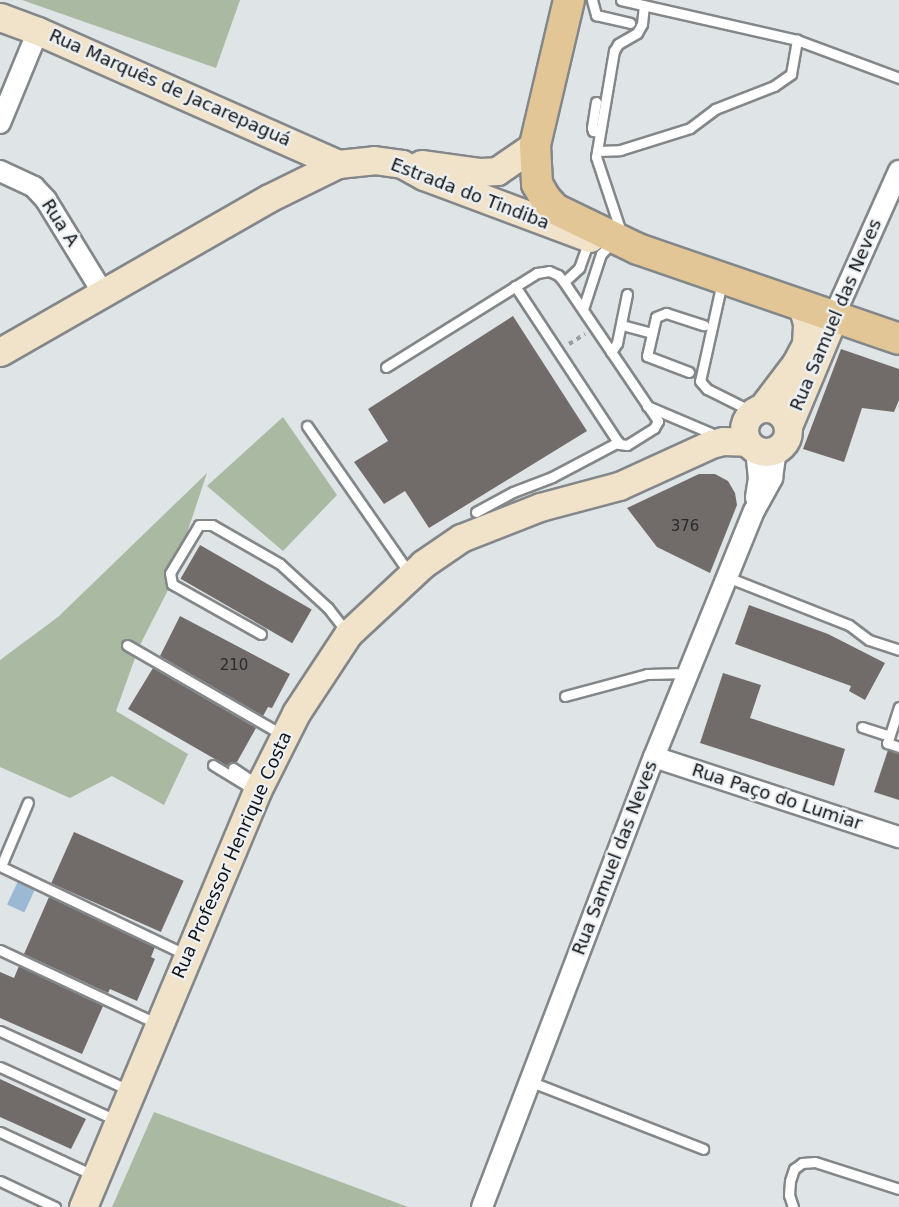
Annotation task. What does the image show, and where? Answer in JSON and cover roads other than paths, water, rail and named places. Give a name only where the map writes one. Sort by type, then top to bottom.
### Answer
[{"type":"main road","points":[[569,0],[535,144],[537,184],[544,198],[555,209],[616,244]]},
{"type":"main road","name":"Estrada do Tindiba","points":[[616,244],[899,339]]},
{"type":"street","name":"Rua Marquês de Jacarepaguá","points":[[0,17],[38,31],[338,164]]},
{"type":"street","points":[[0,123],[38,31]]},
{"type":"street","points":[[402,164],[497,171],[535,144]]},
{"type":"street","name":"Estrada do Tindiba","points":[[0,351],[269,198],[338,164],[374,160],[402,164],[434,180],[616,244]]},
{"type":"street","name":"Rua A","points":[[0,171],[33,187],[46,200],[103,293]]},
{"type":"street","name":"Rua Samuel das Neves","points":[[482,1207],[654,757],[754,511],[772,478],[767,442],[834,316],[899,171]]},
{"type":"street","name":"Rua Professor Henrique Costa","points":[[681,457],[711,433],[755,411],[796,363],[806,344],[807,323],[802,305]]},
{"type":"street","points":[[755,411],[777,411],[767,442],[743,427],[755,411]]},
{"type":"street","name":"Rua Professor Henrique Costa","points":[[83,1207],[258,788],[283,735],[317,677],[348,634],[410,574],[461,538],[498,521],[619,486],[681,457],[723,441],[767,442]]},
{"type":"street","name":"Rua Paço do Lumiar","points":[[654,757],[899,837]]},
{"type":"lane","points":[[592,0],[596,15],[630,23]]},
{"type":"lane","points":[[621,0],[797,40],[899,78]]},
{"type":"lane","points":[[616,244],[597,167],[597,151],[614,51],[618,44],[637,33],[642,24],[644,5]]},
{"type":"lane","points":[[597,151],[620,150],[690,128],[703,121],[715,109],[774,86],[791,74],[797,40]]},
{"type":"lane","points":[[596,102],[592,131],[600,132]]},
{"type":"lane","points":[[564,282],[579,268],[616,244]]},
{"type":"lane","points":[[583,309],[601,254],[616,244]]},
{"type":"lane","points":[[386,367],[515,286],[543,271],[558,274],[658,421],[657,426],[627,445],[618,442],[515,286]]},
{"type":"lane","points":[[722,279],[700,381],[707,389],[755,411]]},
{"type":"lane","points":[[611,352],[617,343],[627,294]]},
{"type":"lane","points":[[689,372],[647,356],[656,317],[666,313],[704,325]]},
{"type":"lane","points":[[621,325],[651,333]]},
{"type":"lane","points":[[647,406],[711,433]]},
{"type":"lane","points":[[307,426],[410,574]]},
{"type":"lane","points":[[476,512],[513,492],[562,472],[618,442]]},
{"type":"lane","points":[[261,634],[172,584],[170,573],[199,525],[213,525],[280,564],[328,608],[348,634]]},
{"type":"lane","points":[[727,577],[849,625],[869,640],[899,650]]},
{"type":"lane","points":[[127,645],[283,735]]},
{"type":"lane","points":[[565,696],[647,674],[688,673]]},
{"type":"lane","points":[[899,707],[887,743],[899,747]]},
{"type":"lane","points":[[862,727],[890,736]]},
{"type":"lane","points":[[213,765],[258,788]]},
{"type":"lane","points":[[233,768],[258,788]]},
{"type":"lane","points":[[28,802],[1,866],[187,955]]},
{"type":"lane","points":[[0,950],[159,1024]]},
{"type":"lane","points":[[0,1031],[130,1090]]},
{"type":"lane","points":[[0,1067],[118,1121]]},
{"type":"lane","points":[[529,1081],[703,1149]]},
{"type":"lane","points":[[0,1132],[96,1176]]},
{"type":"lane","points":[[793,1207],[789,1195],[790,1181],[794,1169],[802,1163],[815,1162],[899,1189]]},
{"type":"lane","points":[[0,1181],[55,1207]]},
{"type":"water","points":[[18,881],[35,889],[24,913],[7,905]]}]
